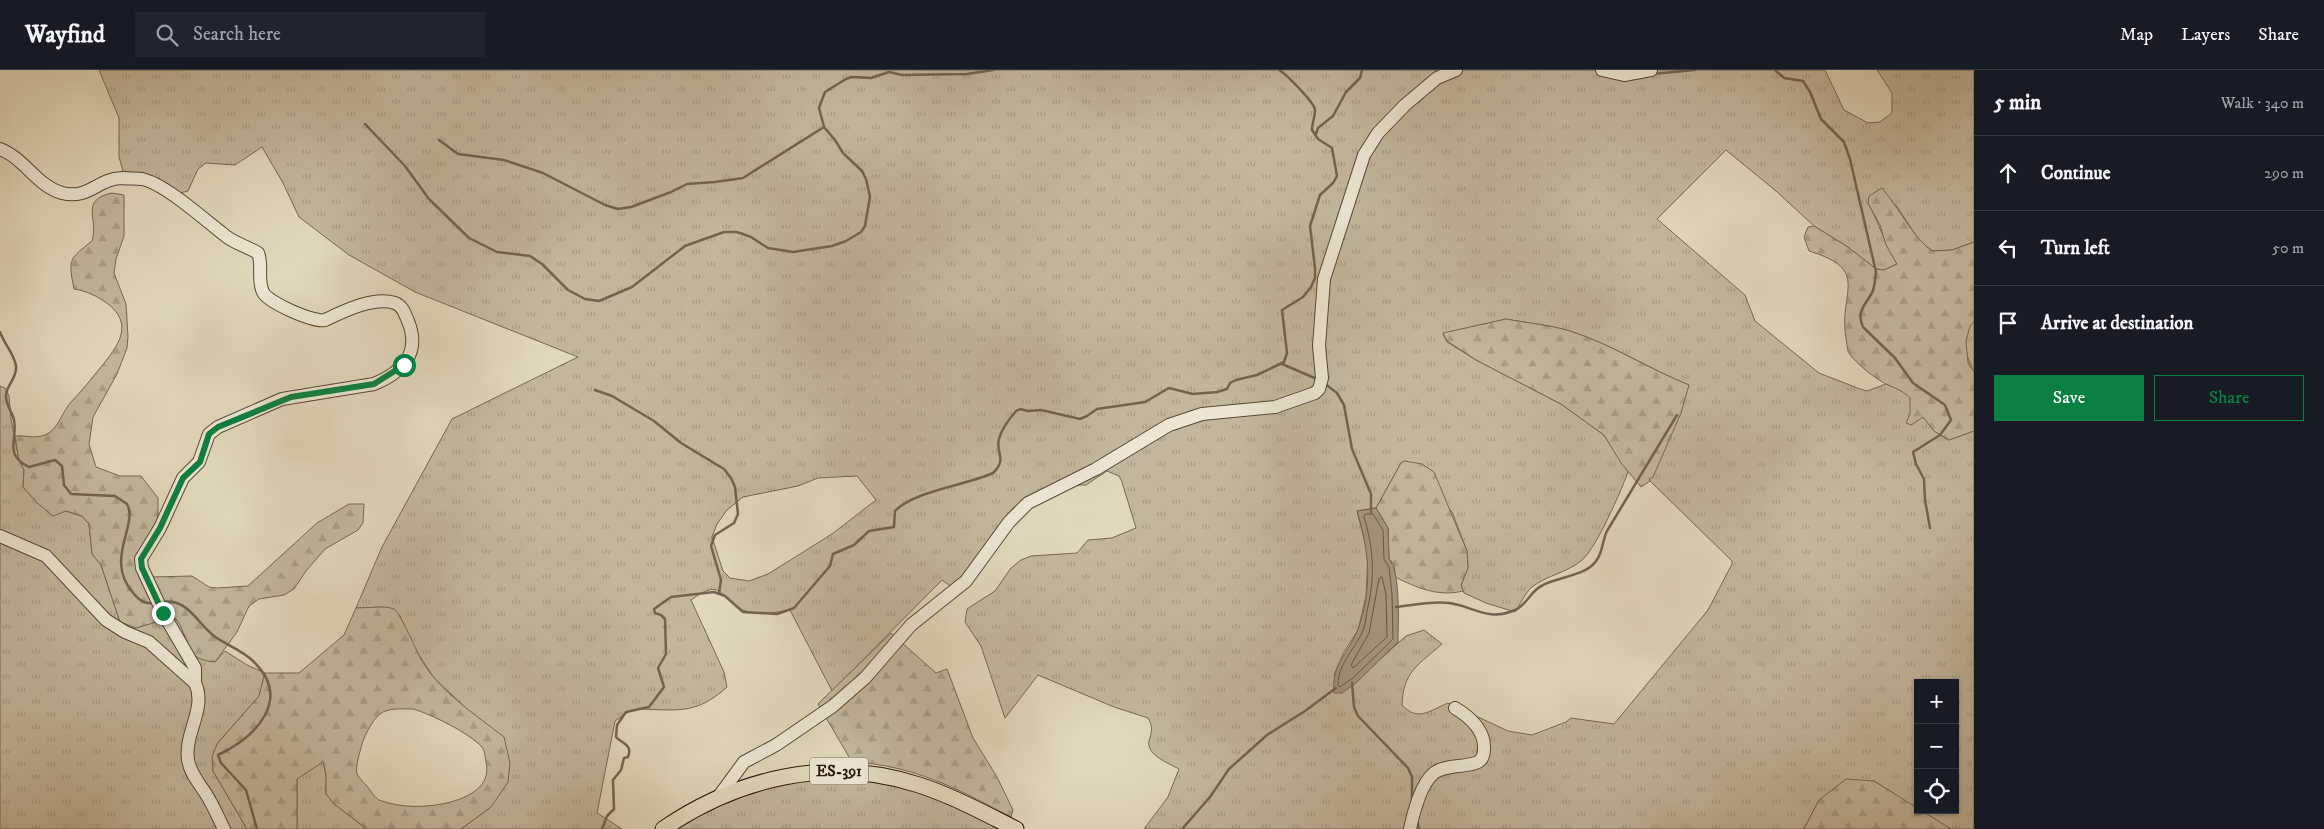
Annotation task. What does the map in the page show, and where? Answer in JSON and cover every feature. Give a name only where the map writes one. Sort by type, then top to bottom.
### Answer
[{"type":"main road","name":"ES-391","points":[[663,829],[720,796],[743,787],[792,775],[816,772],[862,772],[919,785],[967,804],[1016,829]]},
{"type":"street","points":[[720,796],[744,762],[776,745],[833,706],[865,678],[911,625],[966,581],[1008,522],[1028,503],[1096,469],[1169,425],[1202,414],[1275,407],[1315,393],[1319,389],[1322,378],[1319,346],[1324,279],[1364,155],[1378,134],[1435,74],[1456,70]]},
{"type":"street","points":[[1602,70],[1624,75],[1644,71]]},
{"type":"street","points":[[0,149],[14,155],[50,187],[61,193],[79,195],[111,179],[147,181],[188,206],[228,238],[258,253],[262,291],[272,301],[316,321],[325,320],[375,302],[394,303],[404,312],[412,331],[410,357],[404,365],[383,380],[374,384],[282,399],[218,427],[209,434],[201,459],[184,475],[160,528],[141,559],[142,568],[163,613],[195,668],[195,683],[198,690],[199,703],[190,734],[188,760],[196,780],[224,829]]},
{"type":"street","points":[[0,536],[46,556],[106,620],[125,632],[149,642],[195,683]]},
{"type":"street","points":[[1410,829],[1419,800],[1432,775],[1440,770],[1478,762],[1484,754],[1483,736],[1467,715],[1455,708]]},
{"type":"green space","points":[[99,70],[1825,70],[1844,110],[1868,123],[1880,122],[1892,113],[1892,93],[1877,70],[1974,70],[1974,242],[1952,250],[1933,251],[1921,243],[1896,205],[1868,203],[1897,264],[1884,270],[1876,269],[1848,247],[1814,226],[1776,191],[1726,150],[1657,219],[1745,295],[1755,321],[1819,373],[1867,391],[1886,384],[1905,392],[1911,398],[1911,425],[1923,416],[1934,431],[1948,440],[1974,431],[1974,829],[1951,829],[1927,814],[1959,814],[1959,679],[1914,679],[1914,806],[1874,781],[1819,800],[1804,829],[1144,829],[1168,797],[1179,769],[1151,751],[1149,741],[1151,726],[1148,718],[1114,707],[1038,675],[1005,718],[981,646],[965,622],[967,609],[995,591],[1011,568],[1021,560],[1031,556],[1077,553],[1088,540],[1112,538],[1136,528],[1119,476],[1107,471],[1086,485],[1063,485],[1014,507],[953,588],[942,580],[832,691],[790,610],[766,613],[748,612],[735,605],[720,592],[709,590],[701,593],[691,600],[724,672],[727,687],[716,696],[696,707],[676,710],[639,709],[630,711],[615,721],[597,813],[622,829],[461,829],[491,807],[489,726],[469,711],[434,678],[410,641],[400,616],[383,607],[356,608],[382,547],[452,419],[578,357],[415,292],[349,255],[299,217],[283,183],[262,147],[235,165],[206,163],[198,169],[188,191],[180,193],[123,171],[119,157],[119,118]],"holes":[[[1506,319],[1555,327],[1585,336],[1689,385],[1648,479],[1732,561],[1708,610],[1614,724],[1571,718],[1566,722],[1532,735],[1508,731],[1448,703],[1429,712],[1413,713],[1402,705],[1405,684],[1413,670],[1442,644],[1424,630],[1406,636],[1342,693],[1334,675],[1344,652],[1358,630],[1366,596],[1368,554],[1357,511],[1376,508],[1401,463],[1405,461],[1452,512],[1467,551],[1468,568],[1461,585],[1464,593],[1486,603],[1515,612],[1532,587],[1582,560],[1595,543],[1628,472],[1604,435],[1561,404],[1476,360],[1447,342],[1443,334]],[[857,476],[876,500],[832,534],[768,574],[749,581],[730,578],[723,571],[712,537],[717,524],[727,510],[743,497],[798,486],[818,478]]]},
{"type":"green space","points":[[1882,188],[1912,230],[1932,251],[1952,250],[1974,242],[1974,322],[1970,326],[1966,341],[1968,363],[1974,372],[1974,431],[1949,440],[1934,431],[1923,417],[1911,425],[1906,423],[1910,414],[1910,398],[1872,375],[1856,362],[1849,353],[1845,322],[1848,284],[1846,275],[1840,266],[1828,258],[1809,251],[1804,237],[1808,227],[1814,226],[1848,247],[1876,269],[1884,270],[1897,264],[1886,245],[1880,225],[1868,203],[1869,196]]},
{"type":"green space","points":[[112,193],[124,195],[124,236],[116,259],[114,273],[126,304],[127,348],[117,374],[93,417],[89,444],[96,467],[120,476],[141,476],[158,498],[158,536],[146,560],[150,577],[192,576],[209,587],[248,586],[317,523],[349,504],[364,504],[363,523],[358,530],[325,549],[306,571],[294,589],[284,595],[259,599],[249,606],[237,632],[215,662],[203,660],[195,656],[187,644],[178,621],[171,614],[163,620],[136,628],[120,622],[101,565],[92,554],[89,524],[82,516],[66,511],[53,516],[36,502],[23,487],[24,470],[19,460],[15,436],[32,437],[49,433],[68,406],[113,352],[121,336],[121,320],[116,312],[96,296],[74,289],[71,271],[72,260],[92,241],[94,233],[93,205],[102,196]]},
{"type":"green space","points":[[1506,319],[1555,327],[1585,336],[1689,385],[1681,413],[1653,477],[1649,479],[1650,481],[1641,487],[1621,463],[1604,435],[1561,404],[1476,360],[1447,341],[1443,333]]},
{"type":"green space","points":[[1974,322],[1974,372],[1967,353],[1966,339],[1967,333]]},
{"type":"green space","points":[[0,386],[5,388],[9,396],[11,419],[19,460],[24,470],[23,487],[65,511],[82,516],[89,524],[92,554],[101,565],[120,622],[153,621],[165,618],[171,614],[215,662],[225,651],[247,665],[265,673],[259,696],[217,744],[213,771],[247,829],[0,829]]},
{"type":"green space","points":[[1404,461],[1422,464],[1434,472],[1467,551],[1468,568],[1461,585],[1463,591],[1454,593],[1437,592],[1412,585],[1395,577],[1394,564],[1389,559],[1388,528],[1376,508],[1401,463]]},
{"type":"green space","points":[[384,607],[394,609],[397,612],[423,663],[440,685],[504,737],[510,763],[508,782],[491,807],[461,829],[367,829],[334,804],[326,794],[326,775],[323,762],[297,779],[297,829],[247,829],[213,771],[212,757],[217,744],[259,696],[265,673],[299,673],[344,635],[356,608]],"holes":[[[402,709],[421,711],[459,730],[482,747],[487,771],[482,785],[462,798],[430,806],[396,805],[379,800],[357,774],[358,759],[365,735],[373,722],[383,712]]]},
{"type":"green space","points":[[891,633],[936,673],[947,669],[973,738],[997,777],[1013,810],[1011,817],[953,788],[915,773],[874,764],[852,762],[818,704]]},
{"type":"green space","points":[[323,761],[326,775],[326,794],[334,804],[367,829],[297,829],[297,778]]},
{"type":"green space","points":[[801,777],[901,781],[1007,829],[673,829],[711,805]]},
{"type":"green space","points":[[1846,779],[1874,781],[1914,806],[1914,814],[1927,814],[1951,829],[1804,829],[1819,800]]},
{"type":"water","points":[[1376,508],[1388,528],[1389,559],[1393,566],[1397,586],[1398,642],[1357,682],[1342,693],[1334,693],[1335,674],[1358,629],[1366,599],[1367,555],[1357,511]]},
{"type":"waterway","points":[[365,124],[405,166],[429,199],[469,238],[497,252],[530,256],[542,264],[568,290],[585,299],[599,301],[632,287],[685,246],[724,232],[737,232],[751,237],[768,248],[793,252],[832,246],[846,241],[861,232],[865,226],[870,197],[862,171],[843,153],[824,127],[819,108],[825,92],[852,77],[871,78],[889,72],[902,75],[967,74],[993,70]]},
{"type":"waterway","points":[[602,829],[607,816],[614,809],[613,780],[621,770],[624,758],[628,757],[629,753],[628,747],[616,737],[617,725],[626,712],[649,707],[664,687],[658,668],[666,654],[665,619],[655,613],[654,609],[671,597],[714,592],[725,596],[743,612],[777,614],[794,608],[830,566],[833,554],[854,545],[869,531],[894,527],[895,511],[904,504],[928,493],[993,473],[1000,463],[998,444],[1000,435],[1016,411],[1020,409],[1028,411],[1041,410],[1080,419],[1097,409],[1145,402],[1169,388],[1193,394],[1217,392],[1227,389],[1230,383],[1236,380],[1257,375],[1284,362],[1287,353],[1282,310],[1303,297],[1315,278],[1310,226],[1320,195],[1333,183],[1337,176],[1332,148],[1318,139],[1312,130],[1315,113],[1314,106],[1300,89],[1279,70]]},
{"type":"waterway","points":[[1316,134],[1318,128],[1333,116],[1346,92],[1360,78],[1362,70]]},
{"type":"waterway","points":[[1652,74],[1695,70]]},
{"type":"waterway","points":[[1775,70],[1784,78],[1803,81],[1810,92],[1821,119],[1844,142],[1850,159],[1876,272],[1872,293],[1864,305],[1860,317],[1863,327],[1895,358],[1913,383],[1945,405],[1951,420],[1940,435],[1913,452],[1916,464],[1924,479],[1925,500],[1930,528]]},
{"type":"waterway","points":[[439,140],[458,154],[504,160],[543,173],[605,205],[618,209],[631,207],[687,184],[743,178],[824,127]]},
{"type":"waterway","points":[[0,332],[16,366],[6,398],[14,420],[13,446],[16,457],[29,467],[55,460],[62,466],[64,485],[71,494],[115,496],[127,504],[129,522],[121,556],[125,581],[141,600],[154,603]]},
{"type":"waterway","points":[[1282,364],[1317,379]]},
{"type":"waterway","points":[[1324,383],[1337,393],[1344,405],[1352,449],[1371,494],[1371,512]]},
{"type":"waterway","points":[[595,390],[612,396],[654,421],[681,443],[724,469],[731,478],[735,487],[738,514],[734,523],[715,535],[711,546],[721,580],[719,593]]},
{"type":"waterway","points":[[1396,607],[1429,603],[1449,603],[1489,614],[1505,613],[1519,608],[1539,587],[1589,568],[1599,556],[1607,531],[1677,415]]},
{"type":"waterway","points":[[162,602],[179,604],[185,608],[214,636],[249,657],[265,675],[270,689],[270,703],[265,716],[245,738],[218,755],[221,763],[246,790],[257,829]]},
{"type":"waterway","points":[[1352,683],[1354,707],[1358,716],[1408,768],[1412,777],[1412,803]]},
{"type":"waterway","points":[[1182,829],[1210,797],[1229,769],[1267,735],[1305,711],[1336,688]]},
{"type":"waterway","points":[[1417,820],[1419,829]]},
{"type":"route","points":[[163,613],[142,568],[142,554],[160,528],[184,475],[200,462],[209,434],[218,427],[282,399],[374,384],[404,365]]}]
